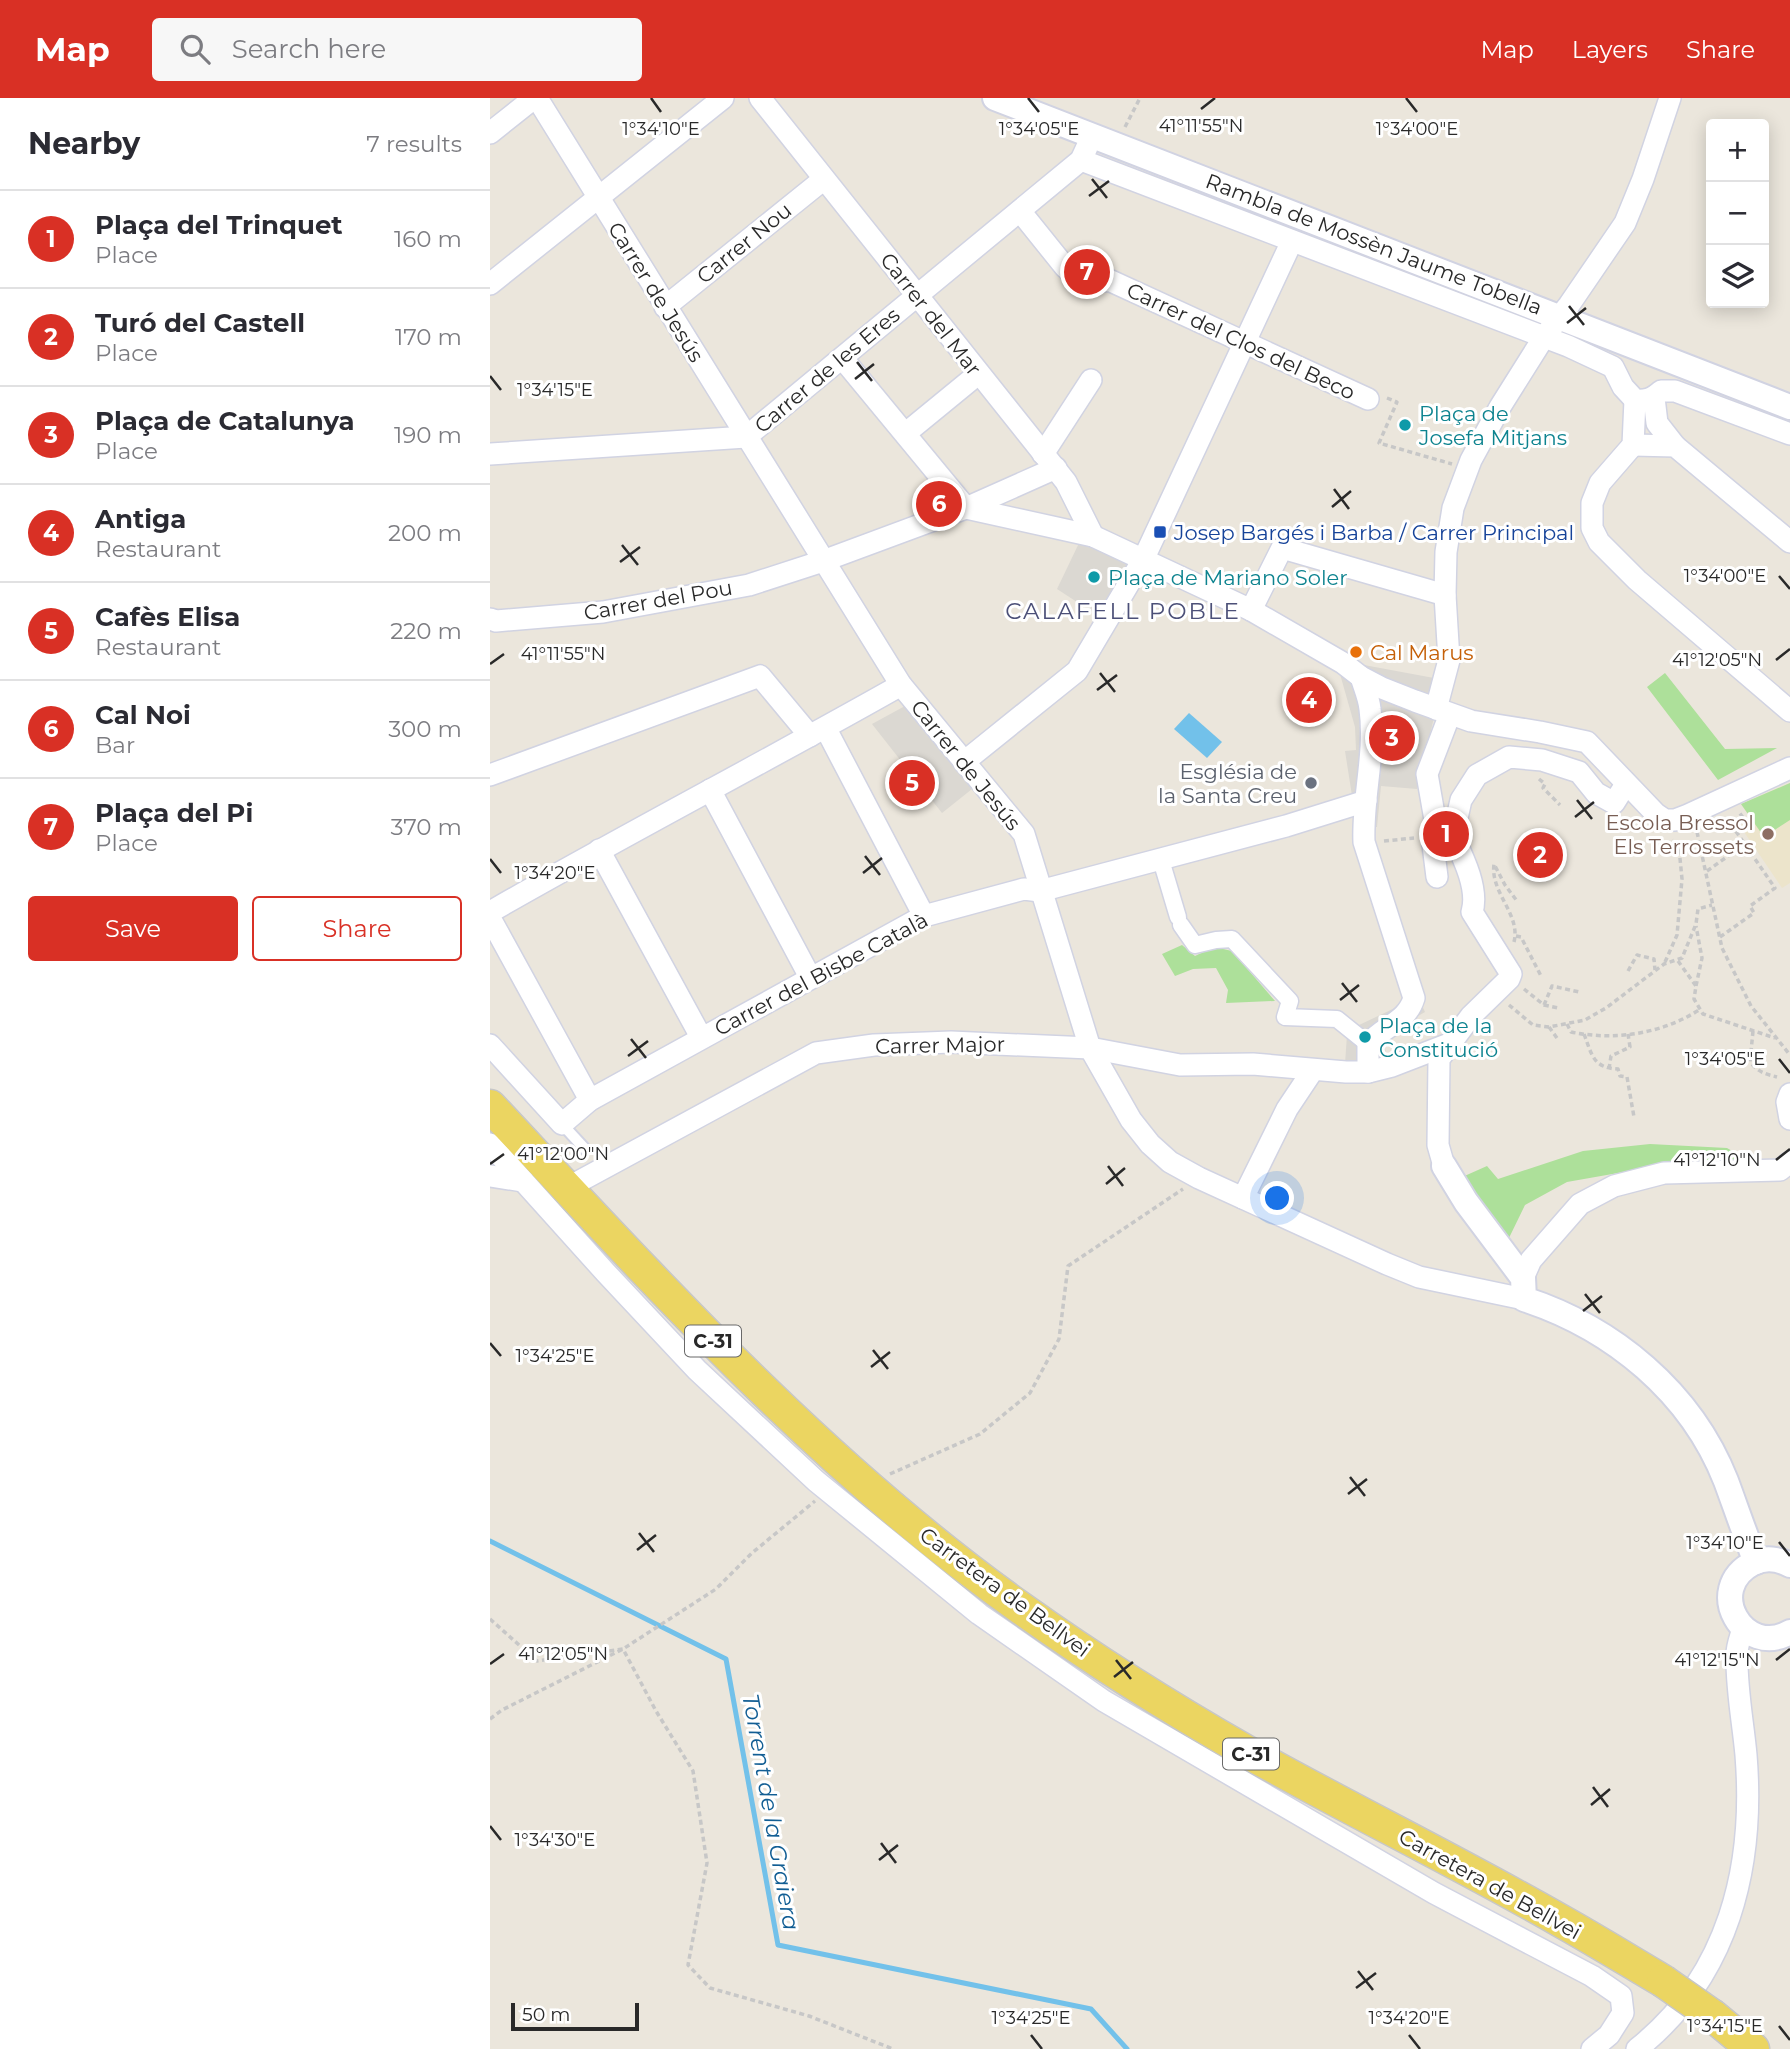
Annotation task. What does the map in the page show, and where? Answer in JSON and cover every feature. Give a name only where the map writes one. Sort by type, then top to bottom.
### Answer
[{"type":"main road","name":"Carretera de Bellvei","points":[[490,1106],[771,1399],[866,1485],[1011,1601],[1139,1688],[1248,1752],[1559,1920],[1662,1981],[1713,2016],[1753,2049]]},
{"type":"street","points":[[490,133],[536,98]]},
{"type":"street","name":"Carrer de Jesús","points":[[536,98],[901,685],[1024,834],[1090,1048],[1131,1120],[1150,1144],[1170,1162],[1199,1178],[1419,1277],[1524,1288]]},
{"type":"street","points":[[490,284],[723,98]]},
{"type":"street","name":"Carrer del Mar","points":[[760,98],[1066,482],[1093,536]]},
{"type":"street","name":"Rambla de Mossèn Jaume Tobella","points":[[995,98],[1790,407]]},
{"type":"street","points":[[1670,98],[1652,157],[1625,223],[1544,337],[1500,407],[1468,468],[1453,508],[1446,552],[1445,595],[1449,660],[1443,711],[1427,774],[1435,820],[1443,836],[1461,853],[1476,901],[1472,912],[1509,970],[1502,986],[1471,1016],[1439,1059],[1438,1144],[1444,1166],[1524,1288],[1628,1351],[1687,1412],[1709,1447],[1725,1480],[1756,1562]]},
{"type":"street","name":"Carrer de les Eres","points":[[746,437],[1081,160],[1093,135]]},
{"type":"street","name":"Rambla de Mossèn Jaume Tobella","points":[[1081,160],[1544,337],[1613,367],[1623,387],[1650,396],[1657,423],[1675,446],[1790,542]]},
{"type":"street","name":"Carrer Nou","points":[[665,307],[824,179]]},
{"type":"street","name":"Carrer del Clos del Beco","points":[[1020,211],[1065,267],[1079,279],[1111,281],[1244,343],[1379,399]]},
{"type":"street","points":[[964,762],[1077,671],[1144,558],[1292,241]]},
{"type":"street","points":[[843,359],[966,508],[1093,536],[1251,610],[1382,688],[1443,711],[1471,721],[1587,742],[1647,806],[1665,820],[1675,820],[1790,768]]},
{"type":"street","points":[[1673,361],[1650,396],[1633,445],[1600,483],[1592,503],[1592,528],[1599,542],[1637,580],[1790,711]]},
{"type":"street","points":[[906,433],[978,374]]},
{"type":"street","points":[[1049,461],[1091,380]]},
{"type":"street","points":[[1650,396],[1675,391],[1790,434]]},
{"type":"street","points":[[490,454],[746,437]]},
{"type":"street","points":[[1633,445],[1675,446]]},
{"type":"street","name":"Carrer del Pou","points":[[490,619],[496,621],[603,612],[749,585],[823,561],[966,508],[1049,461]]},
{"type":"street","points":[[1251,610],[1282,548],[1445,595]]},
{"type":"street","points":[[490,775],[760,677],[818,732],[924,916]]},
{"type":"street","points":[[1361,677],[1370,707],[1371,743],[1364,842],[1414,998],[1410,1012],[1377,1034],[1368,1044],[1368,1072],[1392,1066],[1449,1044]]},
{"type":"street","points":[[490,912],[901,685]]},
{"type":"street","points":[[1437,877],[1443,836],[1476,775],[1509,757],[1542,760],[1579,772],[1596,793],[1614,803],[1626,784]]},
{"type":"street","points":[[710,790],[810,977]]},
{"type":"street","name":"Carrer del Bisbe Català","points":[[562,1124],[590,1100],[924,916],[1024,890],[1040,891],[1286,826],[1366,801]]},
{"type":"street","points":[[599,850],[701,1037]]},
{"type":"street","points":[[1161,859],[1179,921],[1195,945],[1233,939],[1290,1001],[1285,1017],[1337,1019],[1368,1044]]},
{"type":"street","points":[[490,918],[590,1100]]},
{"type":"street","name":"Carrer Major","points":[[567,1188],[816,1053],[874,1045],[951,1042],[1090,1048],[1180,1065],[1253,1064],[1368,1072]]},
{"type":"street","points":[[490,1045],[562,1124]]},
{"type":"street","points":[[1243,1198],[1287,1109],[1313,1070]]},
{"type":"street","points":[[1783,1086],[1790,1119]]},
{"type":"street","points":[[490,1144],[697,1370],[828,1491],[979,1614],[1104,1701],[1423,1887],[1592,1976],[1621,1996],[1623,2013],[1609,2035],[1592,2049]]},
{"type":"street","points":[[1524,1288],[1531,1260],[1580,1203],[1615,1186],[1664,1173],[1780,1170],[1790,1162]]},
{"type":"street","points":[[490,1176],[523,1181]]},
{"type":"street","points":[[1788,1640],[1749,1633],[1731,1610],[1730,1594],[1736,1578],[1745,1567],[1774,1559],[1790,1565]]},
{"type":"street","points":[[1637,2049],[1674,2013],[1708,1966],[1728,1923],[1740,1882],[1747,1842],[1747,1775],[1736,1651],[1744,1628]]},
{"type":"lane","points":[[562,1124],[585,1149]]},
{"type":"path","points":[[1117,144],[1140,98]]},
{"type":"path","points":[[1379,399],[1397,402],[1379,443],[1468,468]]},
{"type":"path","points":[[1534,774],[1545,784],[1543,788],[1560,805]]},
{"type":"path","points":[[1719,937],[1754,913],[1750,906],[1775,888],[1733,827],[1744,819],[1741,815]]},
{"type":"path","points":[[1691,824],[1697,831],[1722,948],[1751,1006],[1790,1055]]},
{"type":"path","points":[[1364,842],[1443,836]]},
{"type":"path","points":[[1664,964],[1677,935],[1682,879],[1679,848],[1669,837]]},
{"type":"path","points":[[1707,871],[1745,844]]},
{"type":"path","points":[[1501,957],[1514,943],[1516,936],[1514,922],[1498,892],[1494,864],[1517,901]]},
{"type":"path","points":[[1502,986],[1533,1025],[1549,1027],[1585,1020],[1596,1015],[1664,964],[1678,961],[1684,955],[1700,908],[1712,905]]},
{"type":"path","points":[[1696,923],[1702,958],[1694,999],[1699,1010],[1707,1016],[1777,1039]]},
{"type":"path","points":[[1516,936],[1521,937],[1541,976]]},
{"type":"path","points":[[1628,971],[1637,955],[1654,959],[1655,970]]},
{"type":"path","points":[[1678,961],[1696,986]]},
{"type":"path","points":[[1544,1005],[1552,986],[1579,992]]},
{"type":"path","points":[[1530,995],[1544,1005],[1558,1008]]},
{"type":"path","points":[[1567,1024],[1571,1032],[1599,1036],[1628,1034],[1667,1027],[1699,1010]]},
{"type":"path","points":[[1549,1027],[1557,1038]]},
{"type":"path","points":[[1753,1031],[1749,1054],[1751,1062],[1756,1069],[1783,1086]]},
{"type":"path","points":[[1584,1034],[1593,1059],[1604,1068],[1618,1069],[1620,1076],[1627,1077],[1634,1116]]},
{"type":"path","points":[[1609,1069],[1611,1056],[1630,1046],[1628,1034]]},
{"type":"path","points":[[866,1485],[980,1434],[1030,1393],[1059,1339],[1068,1266],[1199,1178]]},
{"type":"path","points":[[490,1719],[502,1710],[623,1649],[716,1589],[787,1523],[828,1491]]},
{"type":"path","points":[[490,1619],[537,1661],[623,1649]]},
{"type":"path","points":[[623,1649],[656,1712],[693,1771],[707,1863],[688,1965],[710,1988],[809,2016],[893,2049]]},
{"type":"shaded area","name":"Plaça de Mariano Soler","points":[[1080,541],[1133,563],[1100,617],[1057,589]]},
{"type":"shaded area","points":[[1345,654],[1364,665],[1434,678],[1436,709],[1417,789],[1381,786],[1377,827],[1363,826],[1353,802],[1345,751],[1356,750],[1355,727],[1340,674]]},
{"type":"shaded area","points":[[905,706],[972,789],[942,813],[872,724]]},
{"type":"shaded area","name":"Escola Bressol Els Terrossets","points":[[1790,783],[1790,883],[1782,888],[1740,826],[1751,819],[1741,804]]},
{"type":"shaded area","name":"Plaça de la Constitució","points":[[1418,997],[1425,1012],[1380,1038],[1393,1067],[1344,1078],[1347,1035],[1357,1026]]},
{"type":"green space","points":[[1665,673],[1725,749],[1777,748],[1718,780],[1647,687]]},
{"type":"green space","points":[[1790,783],[1790,820],[1764,837],[1741,804]]},
{"type":"green space","points":[[1182,945],[1195,956],[1214,947],[1232,951],[1275,1001],[1226,1003],[1228,990],[1216,968],[1193,969],[1175,976],[1162,954]]},
{"type":"green space","points":[[1650,1144],[1727,1148],[1748,1160],[1701,1160],[1567,1182],[1525,1205],[1508,1240],[1460,1178],[1487,1166],[1498,1179],[1583,1151]]},
{"type":"water","points":[[1189,713],[1222,742],[1207,758],[1174,729]]},
{"type":"waterway","name":"Torrent de la Graiera","points":[[490,1541],[726,1659],[778,1945],[1091,2009],[1127,2049]]},
{"type":"place","name":"Plaça del Pi","points":[[1087,272]]},
{"type":"place","name":"Plaça de Josefa Mitjans","points":[[1405,425]]},
{"type":"place","name":"Cal Noi","points":[[939,504]]},
{"type":"place","name":"Josep Bargés i Barba / Carrer Principal","points":[[1160,532]]},
{"type":"place","name":"Plaça de Mariano Soler","points":[[1094,577]]},
{"type":"place","name":"Cal Marus","points":[[1356,652]]},
{"type":"place","name":"Antiga","points":[[1309,700]]},
{"type":"place","name":"Plaça de Catalunya","points":[[1392,738]]},
{"type":"place","name":"Cafès Elisa","points":[[912,783]]},
{"type":"place","name":"Església de la Santa Creu","points":[[1311,783]]},
{"type":"place","name":"Plaça del Trinquet","points":[[1446,834]]},
{"type":"place","name":"Escola Bressol Els Terrossets","points":[[1768,834]]},
{"type":"place","name":"Turó del Castell","points":[[1540,855]]},
{"type":"place","name":"Plaça de la Constitució","points":[[1365,1037]]},
{"type":"district","name":"CALAFELL POBLE","points":[[1123,611]]}]
